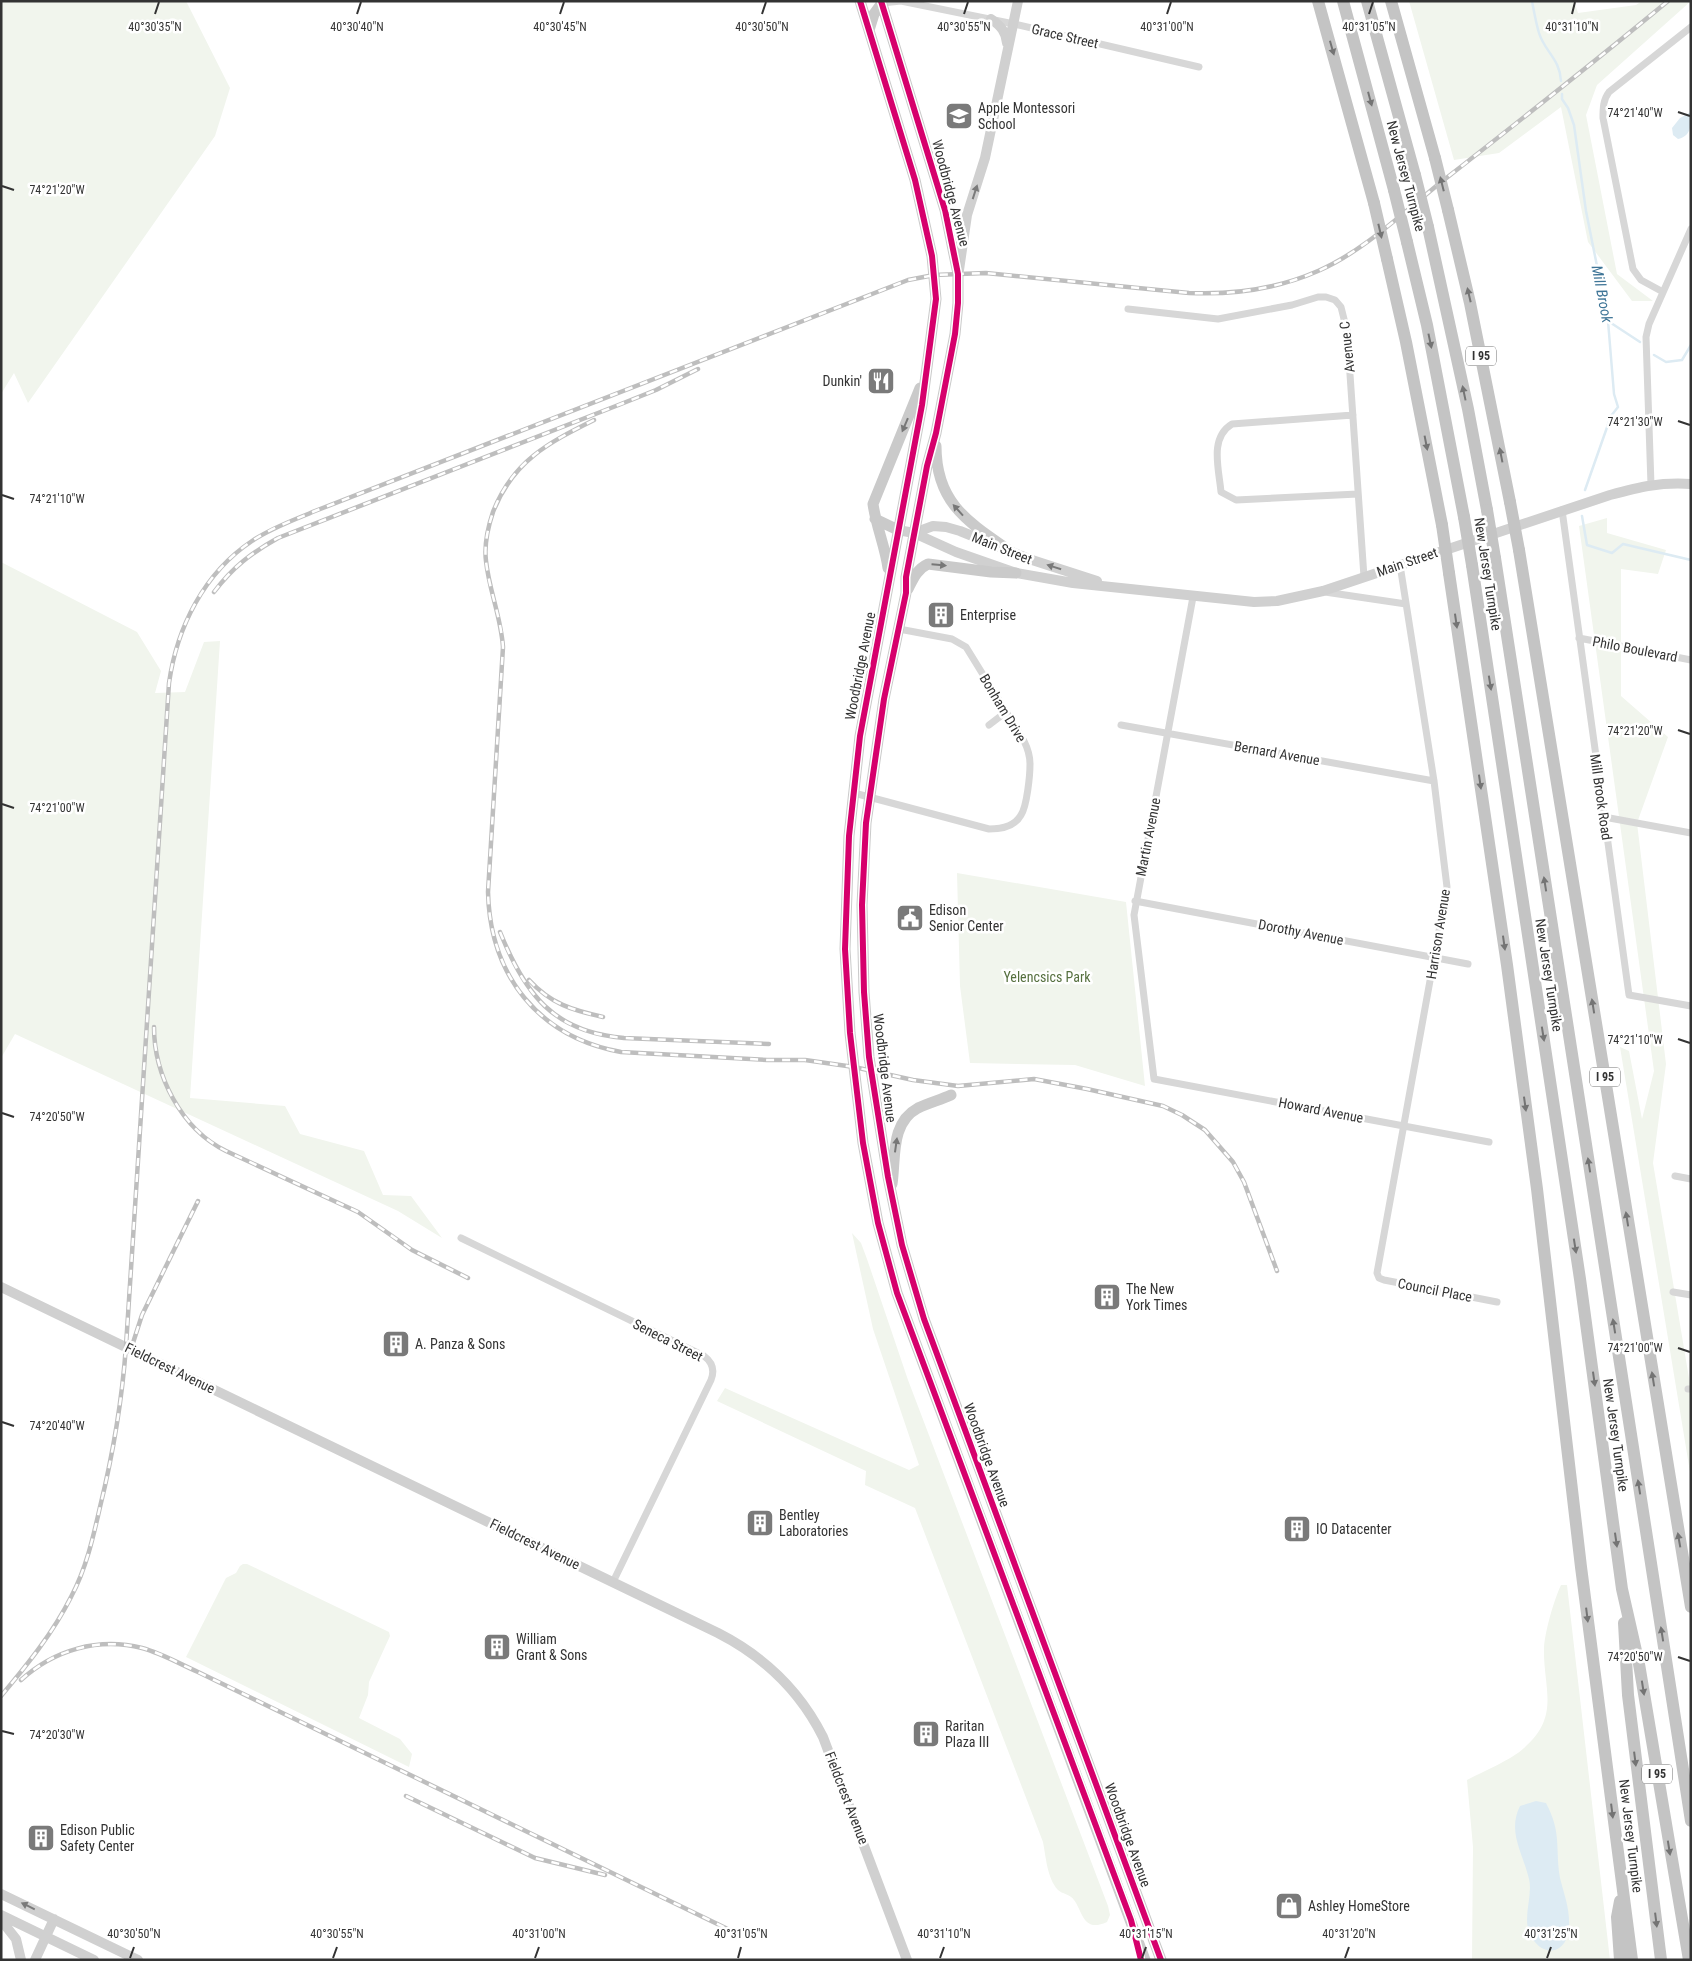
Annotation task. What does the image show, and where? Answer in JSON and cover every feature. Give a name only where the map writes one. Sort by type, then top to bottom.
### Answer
[{"type":"highway","name":"New Jersey Turnpike","points":[[1318,1],[1374,203],[1408,351],[1442,525],[1507,965],[1534,1169],[1581,1567],[1632,1960]]},
{"type":"highway","name":"New Jersey Turnpike","points":[[1343,1],[1407,242],[1428,334],[1464,517],[1580,1279],[1622,1588],[1639,1664],[1689,1960]]},
{"type":"highway","name":"New Jersey Turnpike","points":[[1367,1],[1428,227],[1468,409],[1487,510],[1691,1821]]},
{"type":"highway","name":"I 95","points":[[1392,1],[1435,158],[1470,303],[1519,550],[1691,1607]]},
{"type":"highway","points":[[1622,1588],[1628,1695],[1661,1960]]},
{"type":"highway","points":[[1620,1960],[1617,1917],[1623,1893]]},
{"type":"main road","name":"Woodbridge Avenue","points":[[860,1],[914,180],[932,256],[936,299],[922,405],[860,736],[849,836],[845,949],[850,1033],[862,1134],[878,1222],[898,1293],[1131,1920],[1143,1960]]},
{"type":"main road","name":"Woodbridge Avenue","points":[[882,2],[945,210],[958,274],[957,318],[936,433],[927,466],[906,577],[906,593],[881,718],[866,823],[862,905],[864,992],[869,1057],[891,1193],[902,1245],[924,1319],[1161,1960]]},
{"type":"main road","points":[[868,30],[874,14],[882,2]]},
{"type":"main road","points":[[889,580],[884,543],[875,519],[873,504],[928,363]]},
{"type":"main road","points":[[936,433],[938,474],[950,501],[973,526],[1010,551]]},
{"type":"main road","points":[[875,519],[898,530]]},
{"type":"main road","points":[[906,593],[914,575],[921,567],[928,564],[991,572],[1016,573]]},
{"type":"main road","points":[[891,1193],[896,1139],[904,1121],[917,1108],[951,1095]]},
{"type":"street","name":"Grace Street","points":[[882,2],[901,1],[991,19],[1199,67]]},
{"type":"street","points":[[958,274],[967,215],[985,158],[1018,1]]},
{"type":"street","points":[[991,19],[1005,33],[1007,52]]},
{"type":"street","points":[[1663,292],[1641,280],[1633,269],[1603,118],[1603,107],[1605,97],[1609,92],[1691,27]]},
{"type":"street","points":[[1651,485],[1646,337],[1649,324],[1691,229]]},
{"type":"street","name":"Avenue C","points":[[1128,309],[1218,320],[1292,306],[1318,297],[1335,300],[1341,307],[1345,317],[1364,577]]},
{"type":"street","points":[[1353,415],[1232,424],[1225,428],[1217,446],[1221,492],[1241,502],[1358,494]]},
{"type":"street","name":"Main Street","points":[[898,530],[914,533],[956,552],[1016,573],[1073,583],[1193,597],[1270,601],[1322,591],[1562,510],[1651,485],[1667,483],[1691,484]]},
{"type":"street","name":"Mill Brook Road","points":[[1562,510],[1628,995],[1691,1006]]},
{"type":"street","name":"Main Street","points":[[914,533],[933,526],[946,527],[1055,568],[1118,587]]},
{"type":"street","name":"Harrison Avenue","points":[[1377,1273],[1447,887],[1434,781],[1400,565]]},
{"type":"street","points":[[1322,591],[1406,604]]},
{"type":"street","name":"Martin Avenue","points":[[1154,1079],[1134,915],[1135,901],[1193,597]]},
{"type":"street","name":"Bonham Drive","points":[[854,793],[989,829],[1002,829],[1015,822],[1021,816],[1030,766],[1029,751],[966,646],[952,639],[899,628]]},
{"type":"street","name":"Philo Boulevard","points":[[1579,638],[1691,660]]},
{"type":"street","points":[[988,725],[1006,712]]},
{"type":"street","name":"Bernard Avenue","points":[[1121,725],[1434,781]]},
{"type":"street","points":[[1604,817],[1691,833]]},
{"type":"street","name":"Dorothy Avenue","points":[[1135,901],[1468,964]]},
{"type":"street","name":"Howard Avenue","points":[[1154,1079],[1489,1142]]},
{"type":"street","points":[[1675,1176],[1691,1179]]},
{"type":"street","name":"Seneca Street","points":[[461,1238],[704,1356],[711,1363],[713,1373],[711,1380],[613,1582]]},
{"type":"street","name":"Council Place","points":[[1377,1273],[1378,1278],[1384,1280],[1497,1302]]},
{"type":"street","name":"Fieldcrest Avenue","points":[[1,1287],[613,1582],[745,1648],[773,1670],[800,1700],[821,1732],[908,1960]]},
{"type":"street","points":[[1673,1292],[1691,1295]]},
{"type":"street","points":[[1,1894],[138,1960]]},
{"type":"street","points":[[1,1915],[94,1960]]},
{"type":"street","points":[[1,1920],[16,1939],[21,1960]]},
{"type":"street","points":[[35,1960],[54,1920]]},
{"type":"green space","points":[[1,1],[186,1],[230,88],[215,136],[28,403],[14,373],[1,394]]},
{"type":"green space","points":[[1409,1],[1574,1],[1578,13],[1636,5],[1642,1],[1691,1],[1597,85],[1586,115],[1617,274],[1653,301],[1632,301],[1588,242],[1561,107],[1499,153],[1454,160]]},
{"type":"green space","points":[[1607,518],[1607,533],[1666,550],[1658,574],[1621,569],[1621,696],[1668,737],[1637,823],[1666,1064],[1653,1163],[1691,1390],[1691,1478],[1620,1047],[1629,1051],[1642,1119],[1654,1071],[1579,526]]},
{"type":"green space","points":[[1,562],[137,632],[161,671],[155,693],[185,692],[204,642],[220,641],[190,1098],[285,1106],[300,1134],[364,1151],[383,1195],[411,1196],[442,1238],[398,1211],[15,1034],[1,1058]]},
{"type":"green space","name":"Yelencsics Park","points":[[957,873],[1126,902],[1145,1086],[1075,1065],[970,1063],[960,986]]},
{"type":"green space","points":[[852,1233],[861,1243],[908,1380],[1108,1906],[1110,1915],[1107,1922],[1099,1925],[1088,1923],[1072,1898],[1058,1890],[1051,1880],[1043,1842],[915,1508],[865,1485],[866,1471],[717,1401],[725,1388],[909,1470],[919,1465],[873,1329]]},
{"type":"green space","points":[[243,1564],[247,1564],[389,1632],[390,1636],[369,1682],[368,1695],[359,1718],[400,1739],[412,1754],[409,1767],[186,1657],[226,1578],[236,1573]]},
{"type":"green space","points":[[1561,1585],[1567,1585],[1610,1960],[1472,1960],[1473,1847],[1467,1780],[1519,1752],[1535,1736],[1543,1724],[1548,1701],[1544,1648],[1550,1616]]},
{"type":"shaded area","points":[[1691,112],[1690,129],[1686,135],[1678,139],[1673,135],[1672,128],[1680,118]]},
{"type":"shaded area","points":[[1536,1801],[1546,1803],[1554,1823],[1560,1878],[1569,1914],[1569,1926],[1564,1943],[1559,1948],[1553,1950],[1546,1950],[1540,1947],[1529,1932],[1527,1919],[1530,1885],[1516,1834],[1516,1816],[1520,1806]]},
{"type":"waterway","name":"Mill Brook","points":[[1532,1],[1539,33],[1558,67],[1561,81]]},
{"type":"waterway","name":"Mill Brook","points":[[1562,94],[1562,99],[1568,108],[1574,125],[1586,211],[1608,321],[1614,394],[1618,407],[1611,416],[1585,490]]},
{"type":"waterway","points":[[1608,321],[1640,342]]},
{"type":"waterway","points":[[1654,355],[1666,362],[1682,360],[1691,345]]},
{"type":"waterway","name":"Mill Brook","points":[[1582,516],[1587,545],[1612,553],[1623,544],[1691,560]]},
{"type":"railway","points":[[1,1696],[48,1636],[76,1586],[92,1542],[113,1447],[126,1346],[169,683],[173,662],[186,622],[195,603],[220,569],[252,541],[291,521],[908,280],[934,275],[986,273],[1189,293],[1222,293],[1255,290],[1287,282],[1318,271],[1334,263],[1382,231],[1668,1]]},
{"type":"railway","points":[[214,592],[243,561],[278,538],[656,390],[698,369]]},
{"type":"railway","points":[[594,420],[547,446],[511,479],[501,494],[493,512],[486,542],[488,572],[503,647],[488,892],[491,922],[498,950],[509,975],[524,998],[543,1017],[565,1032],[592,1044],[621,1052],[767,1060],[805,1060],[854,1067],[913,1080],[958,1086],[1034,1079],[1163,1106],[1182,1115],[1205,1130],[1233,1162],[1244,1182],[1277,1271]]},
{"type":"railway","points":[[500,932],[520,974],[532,991],[545,1006],[560,1018],[578,1028],[624,1038],[769,1044]]},
{"type":"railway","points":[[529,980],[545,995],[563,1005],[581,1012],[603,1017]]},
{"type":"railway","points":[[154,1027],[159,1064],[173,1099],[183,1115],[210,1141],[226,1151],[358,1212],[412,1250],[468,1278]]},
{"type":"railway","points":[[131,1349],[142,1315],[198,1201]]},
{"type":"railway","points":[[21,1680],[48,1661],[62,1654],[93,1645],[126,1645],[149,1650],[738,1934]]},
{"type":"railway","points":[[406,1796],[535,1858],[605,1875]]},
{"type":"cycle path","points":[[860,1],[915,180],[932,256],[936,299],[922,405],[860,736],[849,836],[845,949],[850,1033],[863,1143],[878,1223],[897,1293],[1131,1920],[1141,1960]]},
{"type":"cycle path","points":[[881,1],[945,210],[958,274],[958,303],[955,334],[936,433],[927,466],[906,577],[906,593],[884,699],[866,823],[862,905],[864,992],[869,1057],[888,1177],[902,1245],[924,1319],[1161,1960]]},
{"type":"place","name":"Apple Montessori School","points":[[959,116]]},
{"type":"place","name":"Dunkin'","points":[[881,381]]},
{"type":"place","name":"Enterprise","points":[[941,615]]},
{"type":"place","name":"Edison Senior Center","points":[[910,918]]},
{"type":"place","name":"The New York Times","points":[[1107,1297]]},
{"type":"place","name":"A. Panza & Sons","points":[[396,1344]]},
{"type":"place","name":"Bentley Laboratories","points":[[760,1523]]},
{"type":"place","name":"IO Datacenter","points":[[1297,1529]]},
{"type":"place","name":"William Grant & Sons","points":[[497,1647]]},
{"type":"place","name":"Raritan Plaza III","points":[[926,1734]]},
{"type":"place","name":"Edison Public Safety Center","points":[[41,1838]]},
{"type":"place","name":"Ashley HomeStore","points":[[1289,1906]]}]
